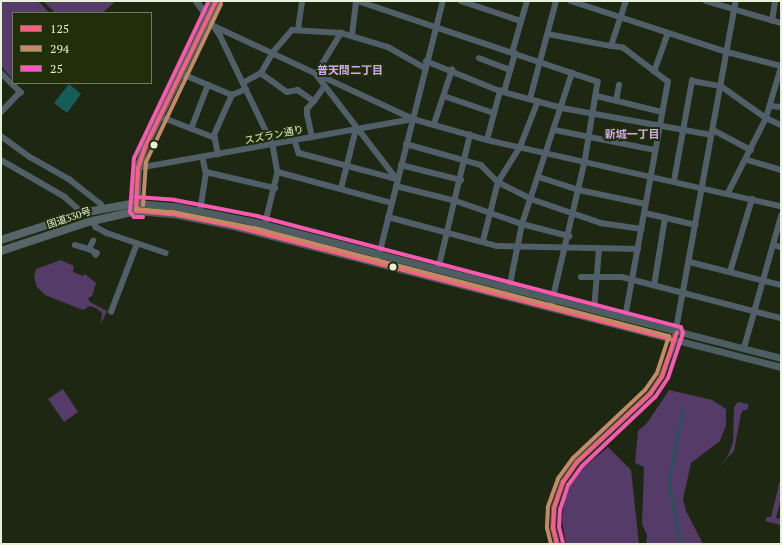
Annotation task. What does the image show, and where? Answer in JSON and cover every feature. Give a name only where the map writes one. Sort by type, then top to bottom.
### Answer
[{"type":"highway","points":[[136,207],[138,168],[159,116],[207,16],[216,1]]},
{"type":"highway","name":"国道330号","points":[[1,240],[102,208],[136,207]]},
{"type":"highway","name":"国道330号","points":[[1,251],[136,207]]},
{"type":"main road","points":[[196,1],[207,16]]},
{"type":"main road","points":[[136,207],[200,211],[265,225],[781,358]]},
{"type":"main road","points":[[136,207],[200,218],[781,367]]},
{"type":"street","points":[[298,30],[302,1]]},
{"type":"street","points":[[352,35],[357,1],[598,82],[597,96],[585,162],[569,236],[551,308]]},
{"type":"street","points":[[378,263],[426,61],[443,1]]},
{"type":"street","points":[[461,1],[521,21]]},
{"type":"street","points":[[487,140],[494,113],[510,70],[527,1]]},
{"type":"street","points":[[530,99],[541,63],[556,1]]},
{"type":"street","points":[[571,1],[727,52],[781,66],[771,106],[766,118],[747,160],[728,193]]},
{"type":"street","points":[[611,46],[626,1]]},
{"type":"street","points":[[706,1],[781,23]]},
{"type":"street","points":[[557,544],[553,528],[554,508],[563,482],[577,462],[650,394],[662,376],[675,340],[736,1]]},
{"type":"street","points":[[772,21],[775,1]]},
{"type":"street","points":[[207,16],[214,26],[243,83],[272,145],[278,172],[263,234]]},
{"type":"street","points":[[214,26],[274,52],[316,74],[413,119],[487,140],[703,187],[781,206]]},
{"type":"street","points":[[243,83],[261,73],[274,52],[292,30],[352,35],[388,47],[425,68]]},
{"type":"street","points":[[316,74],[341,33]]},
{"type":"street","points":[[654,72],[668,33]]},
{"type":"street","points":[[548,34],[623,48],[668,82],[650,176],[633,281],[625,318]]},
{"type":"street","points":[[480,58],[510,70]]},
{"type":"street","points":[[426,61],[502,91],[562,108],[660,124],[684,130],[713,133],[751,150]]},
{"type":"street","points":[[434,124],[452,70]]},
{"type":"street","points":[[180,73],[232,95]]},
{"type":"street","points":[[261,73],[287,92],[298,90],[314,101]]},
{"type":"street","points":[[509,289],[522,224],[555,130],[572,73]]},
{"type":"street","points":[[1,74],[20,92],[1,113]]},
{"type":"street","points":[[316,74],[356,129],[397,179]]},
{"type":"street","points":[[674,181],[692,80],[721,86],[766,118],[781,125]]},
{"type":"street","points":[[616,101],[619,84]]},
{"type":"street","points":[[191,129],[208,85]]},
{"type":"street","points":[[312,138],[307,115],[314,101],[324,87]]},
{"type":"street","points":[[218,155],[215,138],[232,95],[246,89]]},
{"type":"street","points":[[444,96],[494,113]]},
{"type":"street","points":[[597,96],[662,112]]},
{"type":"street","points":[[483,241],[498,182],[520,147],[538,101]]},
{"type":"street","points":[[771,106],[781,107]]},
{"type":"street","points":[[159,116],[215,138]]},
{"type":"street","name":"スズラン通り","points":[[138,168],[203,158],[413,119]]},
{"type":"street","points":[[341,189],[356,129]]},
{"type":"street","points":[[555,130],[655,150]]},
{"type":"street","points":[[438,270],[466,160],[470,135]]},
{"type":"street","points":[[1,136],[30,157],[69,179],[101,204],[102,208]]},
{"type":"street","points":[[295,141],[299,153],[397,179]]},
{"type":"street","points":[[406,144],[481,165],[498,182],[530,199],[601,223],[642,230]]},
{"type":"street","points":[[200,211],[206,172],[203,158]]},
{"type":"street","points":[[1,160],[65,197],[83,213]]},
{"type":"street","points":[[747,160],[781,170]]},
{"type":"street","points":[[401,165],[461,180]]},
{"type":"street","points":[[206,172],[275,188]]},
{"type":"street","points":[[278,172],[392,203]]},
{"type":"street","points":[[539,177],[579,190],[646,204]]},
{"type":"street","points":[[396,186],[456,201],[522,224],[569,236]]},
{"type":"street","points":[[730,272],[752,198]]},
{"type":"street","points":[[645,213],[696,225]]},
{"type":"street","points":[[744,348],[781,216]]},
{"type":"street","points":[[388,217],[483,241],[497,246],[638,249]]},
{"type":"street","points":[[654,286],[665,218]]},
{"type":"street","points":[[93,220],[99,230],[166,253]]},
{"type":"street","points":[[89,249],[92,241]]},
{"type":"street","points":[[111,312],[137,244]]},
{"type":"street","points":[[75,245],[97,252],[96,255]]},
{"type":"street","points":[[773,245],[781,247]]},
{"type":"street","points":[[594,310],[600,249]]},
{"type":"street","points":[[690,262],[781,285]]},
{"type":"street","points":[[581,277],[598,279],[622,278],[781,318]]},
{"type":"shaded area","points":[[1,1],[38,1],[49,12],[12,12],[12,79],[1,66]]},
{"type":"shaded area","points":[[43,1],[116,1],[103,12],[54,12]]},
{"type":"shaded area","points":[[61,260],[74,266],[73,272],[83,276],[85,274],[96,283],[92,296],[88,298],[90,302],[107,311],[101,324],[102,313],[96,308],[90,306],[83,310],[45,295],[37,287],[34,277],[36,269]]},
{"type":"shaded area","points":[[63,389],[78,412],[64,422],[48,399]]},
{"type":"shaded area","points":[[669,390],[712,400],[726,409],[726,425],[720,441],[691,463],[683,499],[686,511],[703,544],[646,544],[647,535],[642,524],[644,467],[635,463],[638,431],[647,423]]},
{"type":"shaded area","points":[[738,402],[749,404],[747,410],[743,410],[741,414],[734,451],[718,468],[728,456],[733,442],[734,407]]},
{"type":"shaded area","points":[[608,447],[631,470],[639,544],[566,544],[562,521],[564,500],[571,483],[584,467]]},
{"type":"shaded area","points":[[781,476],[781,498],[776,518],[780,519],[781,525],[765,521],[767,517],[771,517]]},
{"type":"water","points":[[69,84],[81,94],[67,113],[54,103]]},
{"type":"waterway","points":[[681,544],[669,483],[683,409]]},
{"type":"transit line","name":"25","points":[[143,217],[134,217],[130,212],[134,158],[209,1]]},
{"type":"transit line","name":"125","points":[[216,1],[145,147],[138,168],[136,211],[173,214],[233,226],[675,340]]},
{"type":"transit line","name":"294","points":[[143,205],[146,162],[221,4]]},
{"type":"transit line","name":"25","points":[[136,197],[175,200],[257,216],[681,327],[683,333],[668,378],[655,397],[582,466],[568,485],[560,509],[559,527],[563,543]]},
{"type":"transit line","name":"294","points":[[136,209],[173,212],[254,228],[669,336],[657,373],[645,390],[573,458],[558,479],[548,507],[547,528],[551,544]]},
{"type":"transit line","name":"125","points":[[557,544],[553,528],[554,508],[563,482],[577,462],[650,394],[662,376],[677,332]]},
{"type":"district","name":"普天間二丁目","points":[[350,70]]},
{"type":"district","name":"新城一丁目","points":[[632,134]]}]
